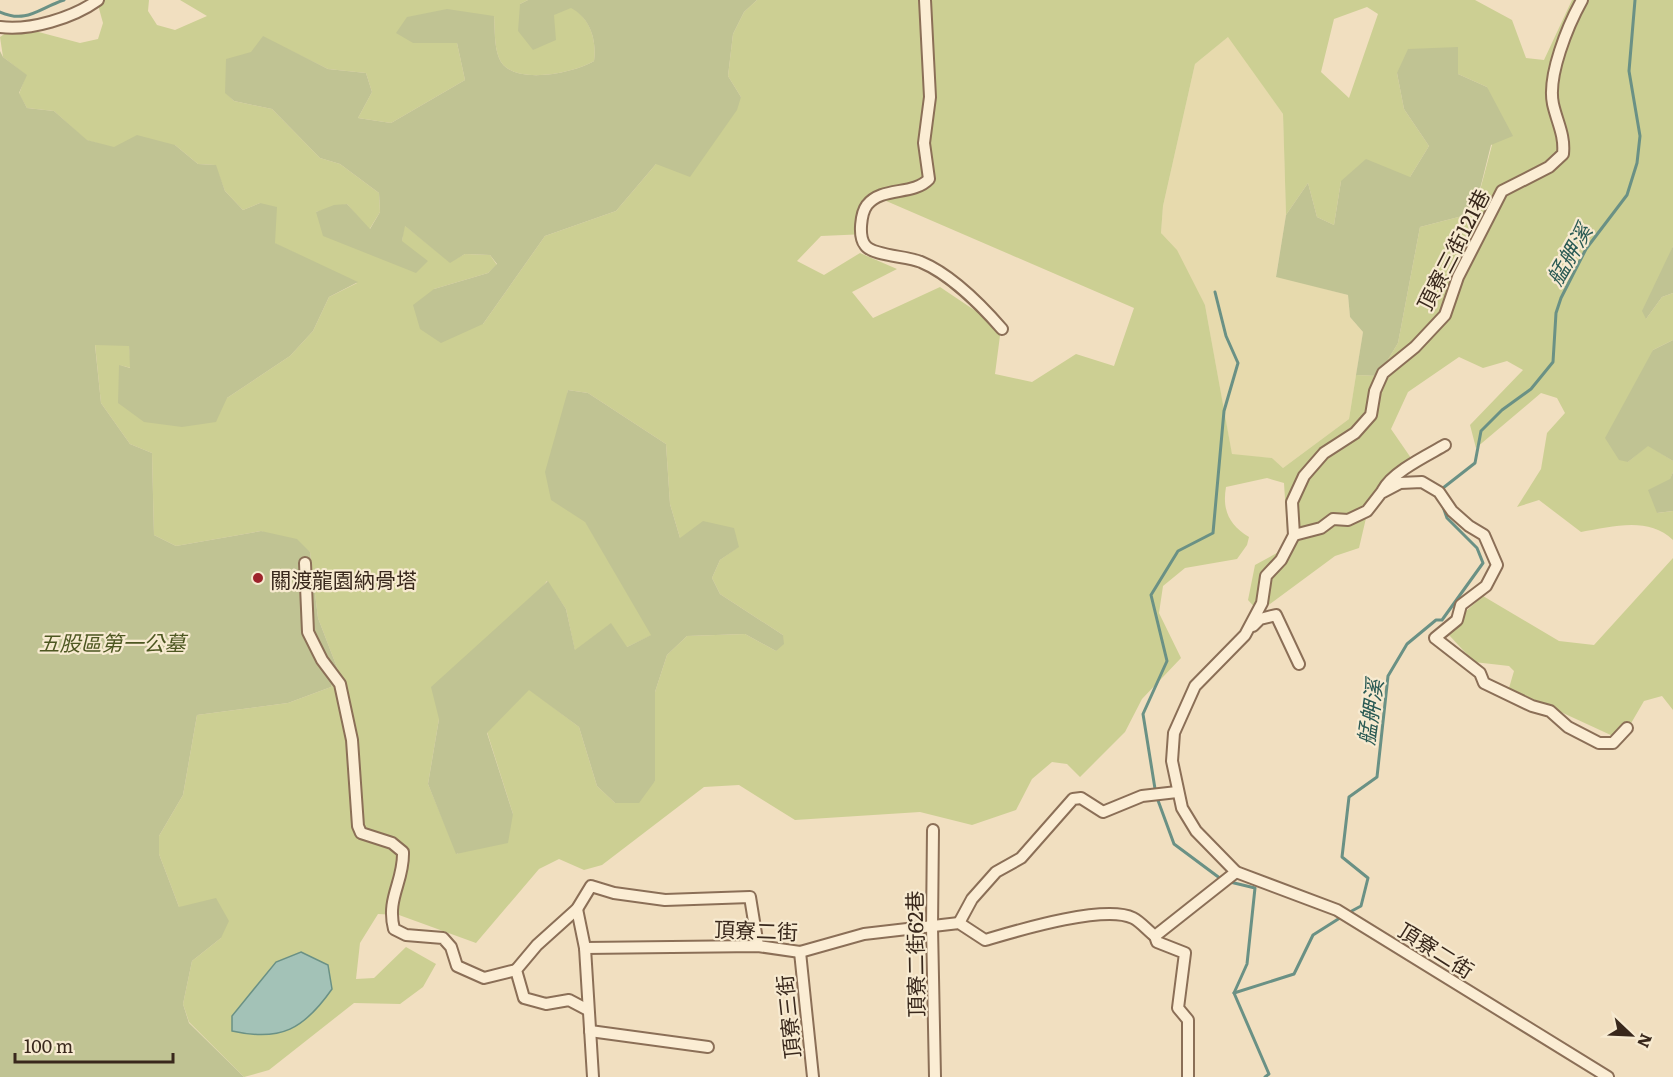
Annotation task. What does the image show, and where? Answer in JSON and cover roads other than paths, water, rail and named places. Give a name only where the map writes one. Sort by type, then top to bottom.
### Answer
[{"type":"street","points":[[0,27],[28,26],[85,9],[98,0]]},
{"type":"street","points":[[925,0],[930,97],[924,144],[929,179],[921,188],[886,193],[868,203],[862,214],[862,237],[865,245],[872,250],[921,262],[977,300],[1002,329]]},
{"type":"street","name":"頂寮三街121巷","points":[[1294,536],[1292,502],[1304,476],[1324,453],[1355,433],[1371,416],[1375,391],[1383,374],[1415,347],[1445,315],[1458,278],[1502,191],[1550,167],[1563,154],[1564,137],[1552,102],[1552,76],[1582,0]]},
{"type":"street","points":[[1245,635],[1262,603],[1266,576],[1281,560],[1294,536],[1320,528],[1333,519],[1348,520],[1367,511],[1386,484],[1446,445]]},
{"type":"street","points":[[1382,492],[1400,483],[1422,482],[1439,492],[1452,511],[1484,535],[1497,565],[1486,586],[1461,605],[1457,620],[1435,638],[1480,674],[1484,683],[1532,706],[1550,711],[1568,728],[1599,743],[1613,743],[1628,728]]},
{"type":"street","points":[[305,563],[308,632],[322,660],[340,684],[352,740],[358,826],[361,833],[392,843],[403,852],[403,869],[393,892],[390,913],[394,929],[406,935],[443,938],[451,947],[458,966],[484,978],[516,970],[537,945],[577,909],[591,886],[614,893],[665,900],[750,897],[758,946]]},
{"type":"street","points":[[1188,1077],[1188,1020],[1178,1008],[1185,953],[1157,942],[1155,936],[1132,918],[1110,916],[1065,919],[985,940],[959,923],[972,900],[996,872],[1021,858],[1073,799],[1081,798],[1103,812],[1142,796],[1172,793],[1174,734],[1195,686],[1260,619],[1276,615],[1299,664]]},
{"type":"street","name":"頂寮二街","points":[[1172,793],[1196,831],[1236,872],[1337,910],[1435,972],[1579,1057],[1608,1077]]},
{"type":"street","name":"頂寮二街62巷","points":[[933,830],[935,1077]]},
{"type":"street","points":[[1155,936],[1236,872]]},
{"type":"street","points":[[577,909],[585,948],[593,1077]]},
{"type":"street","name":"頂寮二街","points":[[585,948],[758,946],[800,952],[864,934],[959,923]]},
{"type":"street","name":"頂寮三街","points":[[800,952],[813,1077]]},
{"type":"street","points":[[516,970],[524,998],[546,1004],[569,1000],[588,1010]]},
{"type":"street","points":[[590,1031],[708,1047]]},
{"type":"water","points":[[301,952],[328,965],[332,989],[322,1003],[301,1023],[278,1033],[264,1035],[232,1031],[232,1016],[276,962]]},
{"type":"waterway","points":[[0,12],[26,16],[64,0]]},
{"type":"waterway","name":"艋舺溪","points":[[1443,492],[1443,488],[1475,463],[1481,431],[1502,410],[1531,389],[1553,362],[1556,313],[1561,298],[1586,249],[1627,195],[1637,163],[1640,136],[1629,71],[1635,0]]},
{"type":"waterway","points":[[1215,292],[1226,336],[1238,363],[1224,411],[1213,533],[1178,551],[1151,595],[1167,661],[1143,714],[1156,795],[1174,844],[1221,879]]},
{"type":"waterway","name":"艋舺溪","points":[[1348,913],[1361,906],[1368,878],[1342,857],[1349,797],[1377,777],[1388,676],[1407,644],[1436,620],[1442,620],[1483,563],[1477,548],[1447,518],[1441,501]]},
{"type":"waterway","points":[[1230,882],[1255,888],[1247,964],[1234,993]]},
{"type":"waterway","name":"艋舺溪","points":[[1265,1077],[1269,1074],[1234,993],[1294,974],[1313,935],[1343,916]]},
{"type":"place","name":"關渡龍園納骨塔","points":[[258,578]]},
{"type":"park label","name":"五股區第一公墓","points":[[112,641]]}]
